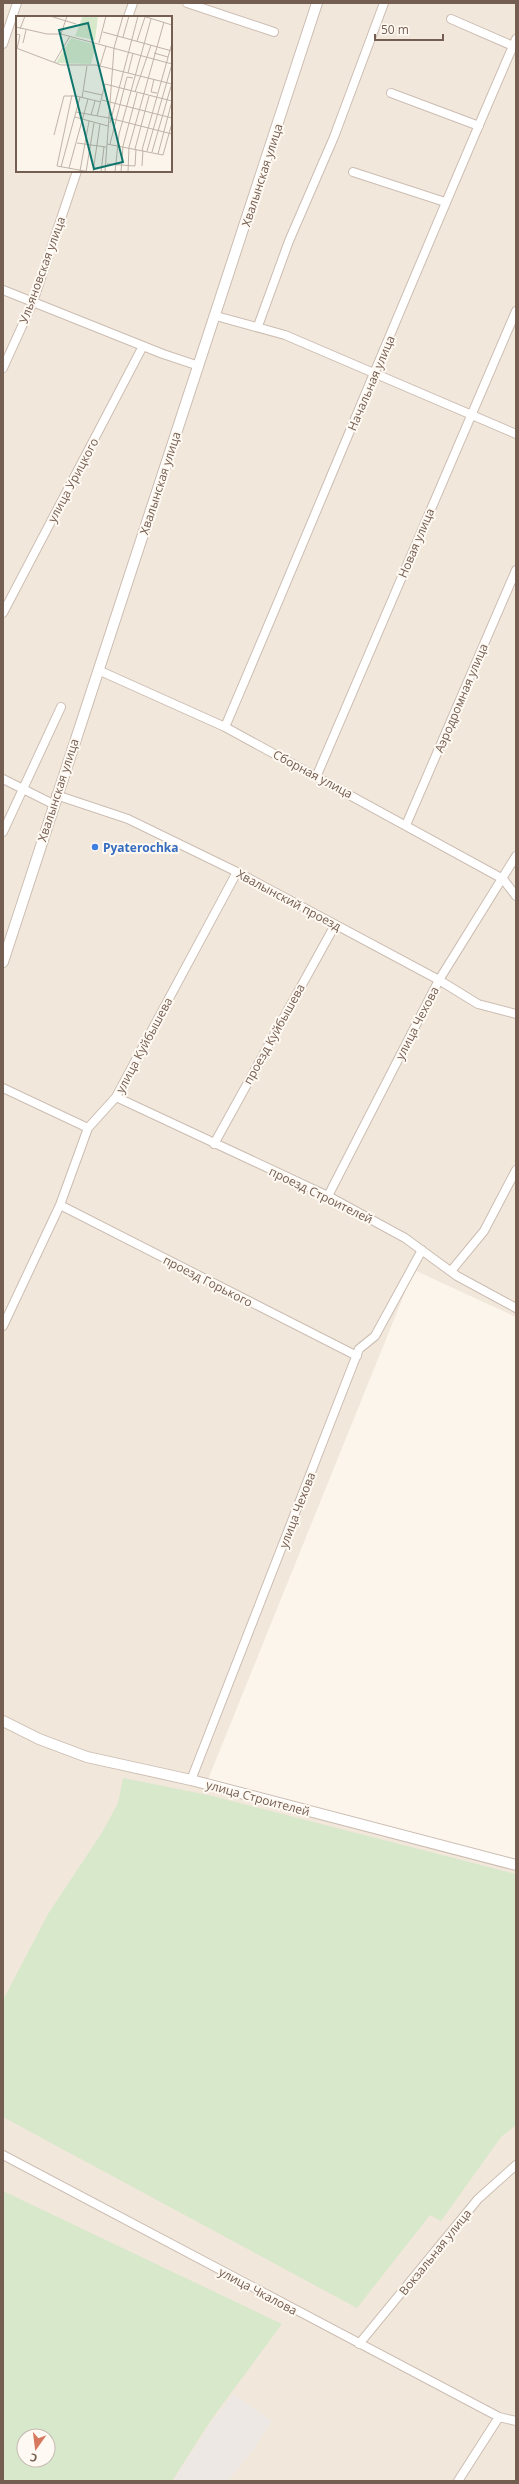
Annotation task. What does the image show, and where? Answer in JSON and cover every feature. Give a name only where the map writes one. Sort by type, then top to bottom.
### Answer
[{"type":"street","points":[[3,44],[17,3]]},
{"type":"street","points":[[128,16],[133,3]]},
{"type":"street","points":[[188,3],[274,32]]},
{"type":"street","name":"Хвалынская улица","points":[[3,962],[55,800],[216,316],[317,3]]},
{"type":"street","points":[[258,326],[289,241],[334,137],[384,3]]},
{"type":"street","points":[[451,19],[514,42]]},
{"type":"street","name":"Начальная улица","points":[[225,727],[376,374],[445,202],[514,42]]},
{"type":"street","points":[[391,93],[479,126]]},
{"type":"street","name":"Ульяновская улица","points":[[3,368],[33,302],[77,172]]},
{"type":"street","points":[[353,172],[445,202]]},
{"type":"street","points":[[3,290],[143,346],[199,366]]},
{"type":"street","name":"Новая улица","points":[[317,775],[470,415],[516,311]]},
{"type":"street","points":[[216,316],[258,326],[285,335],[516,434]]},
{"type":"street","name":"улица Урицкого","points":[[3,613],[143,346]]},
{"type":"street","name":"Аэродромная улица","points":[[406,825],[516,570]]},
{"type":"street","name":"Сборная улица","points":[[98,670],[225,727],[317,775],[504,879],[516,896]]},
{"type":"street","points":[[3,832],[24,790],[61,707]]},
{"type":"street","name":"Хвалынский проезд","points":[[3,779],[24,790],[55,800],[128,819],[237,872],[439,980],[478,1004],[516,1014]]},
{"type":"street","name":"улица Чехова","points":[[328,1196],[439,980],[504,879],[516,856]]},
{"type":"street","name":"улица Куйбышева","points":[[3,1326],[60,1206],[88,1128],[116,1097],[237,872]]},
{"type":"street","name":"проезд Куйбышева","points":[[214,1144],[335,925]]},
{"type":"street","points":[[3,1088],[88,1128]]},
{"type":"street","name":"проезд Строителей","points":[[116,1097],[328,1196],[405,1238],[451,1271],[516,1308]]},
{"type":"street","points":[[451,1271],[484,1231],[516,1170]]},
{"type":"street","name":"проезд Горького","points":[[60,1206],[357,1356]]},
{"type":"street","name":"улица Чехова","points":[[191,1780],[359,1349],[375,1336],[422,1250]]},
{"type":"street","name":"улица Строителей","points":[[3,1721],[39,1739],[86,1757],[191,1780],[516,1865]]},
{"type":"street","name":"улица Чкалова","points":[[3,2155],[499,2417],[516,2421]]},
{"type":"street","name":"Вокзальная улица","points":[[359,2344],[478,2199],[516,2165]]},
{"type":"street","points":[[458,2481],[499,2417]]},
{"type":"shaded area","points":[[3,3],[516,3],[516,1317],[414,1270],[205,1787],[516,1871],[516,2481],[3,2481]]},
{"type":"shaded area","points":[[233,2394],[272,2421],[253,2450],[228,2481],[173,2481],[212,2421]]},
{"type":"green space","points":[[123,1778],[208,1795],[516,1874],[516,2125],[501,2137],[441,2221],[430,2215],[357,2308],[3,2117],[3,2000],[48,1914],[103,1831],[118,1803]]},
{"type":"green space","points":[[3,2191],[282,2324],[211,2420],[172,2481],[3,2481]]},
{"type":"place","name":"Pyaterochka","points":[[95,847]]}]
